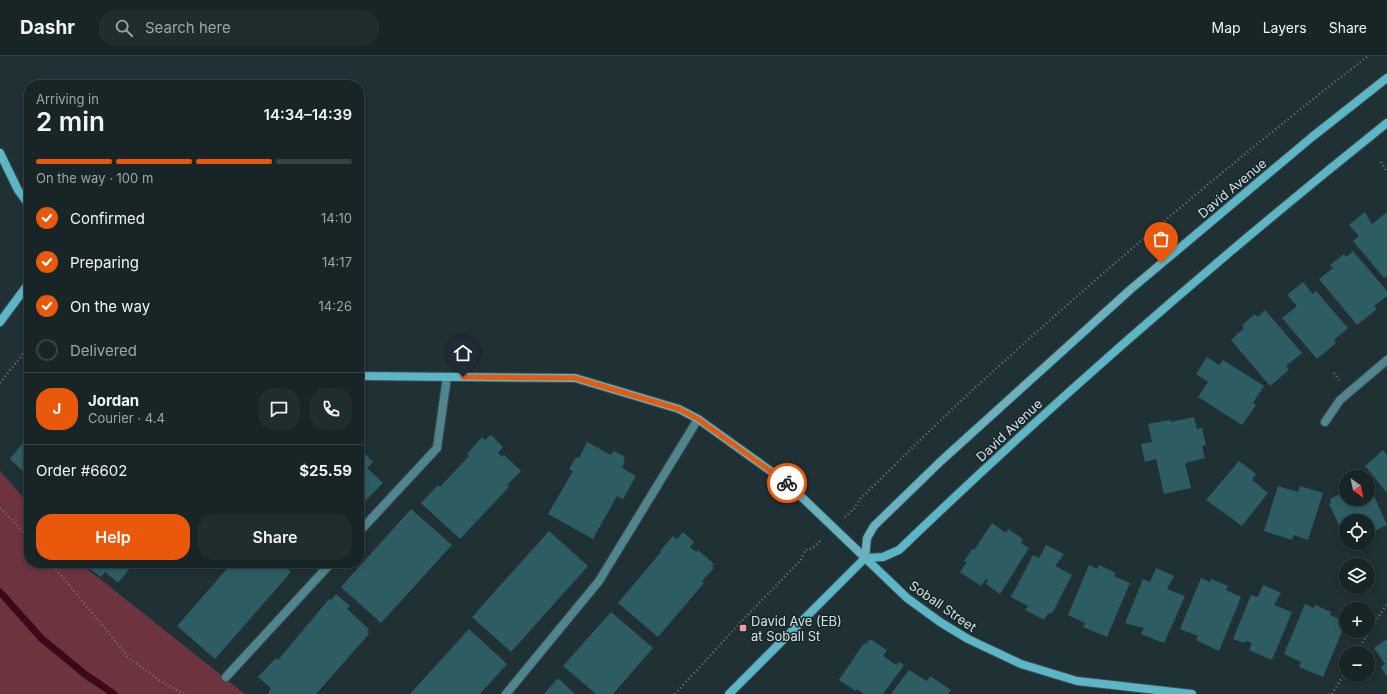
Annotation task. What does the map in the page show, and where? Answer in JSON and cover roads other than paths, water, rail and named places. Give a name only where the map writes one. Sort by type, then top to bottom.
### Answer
[{"type":"main road","name":"David Avenue","points":[[1387,78],[1312,137],[1181,246],[1062,349],[874,526],[867,538],[865,558],[883,558],[899,550],[1029,428],[1119,347],[1230,251],[1387,123]]},
{"type":"main road","points":[[0,153],[18,190],[24,198]]},
{"type":"main road","points":[[0,322],[24,290]]},
{"type":"main road","name":"Soball Street","points":[[364,376],[575,378],[679,409],[698,419],[786,482],[907,598],[940,622],[993,652],[1021,664],[1077,681],[1192,694]]},
{"type":"main road","points":[[729,694],[865,558]]},
{"type":"street","points":[[1324,422],[1340,400],[1387,360]]},
{"type":"street","points":[[364,527],[437,448],[447,377]]},
{"type":"street","points":[[506,694],[599,581],[698,419]]},
{"type":"street","points":[[226,676],[326,568]]},
{"type":"waterway","points":[[0,592],[42,639],[86,675],[114,694]]},
{"type":"place","name":"David Ave (EB) at Soball St","points":[[743,628]]}]
